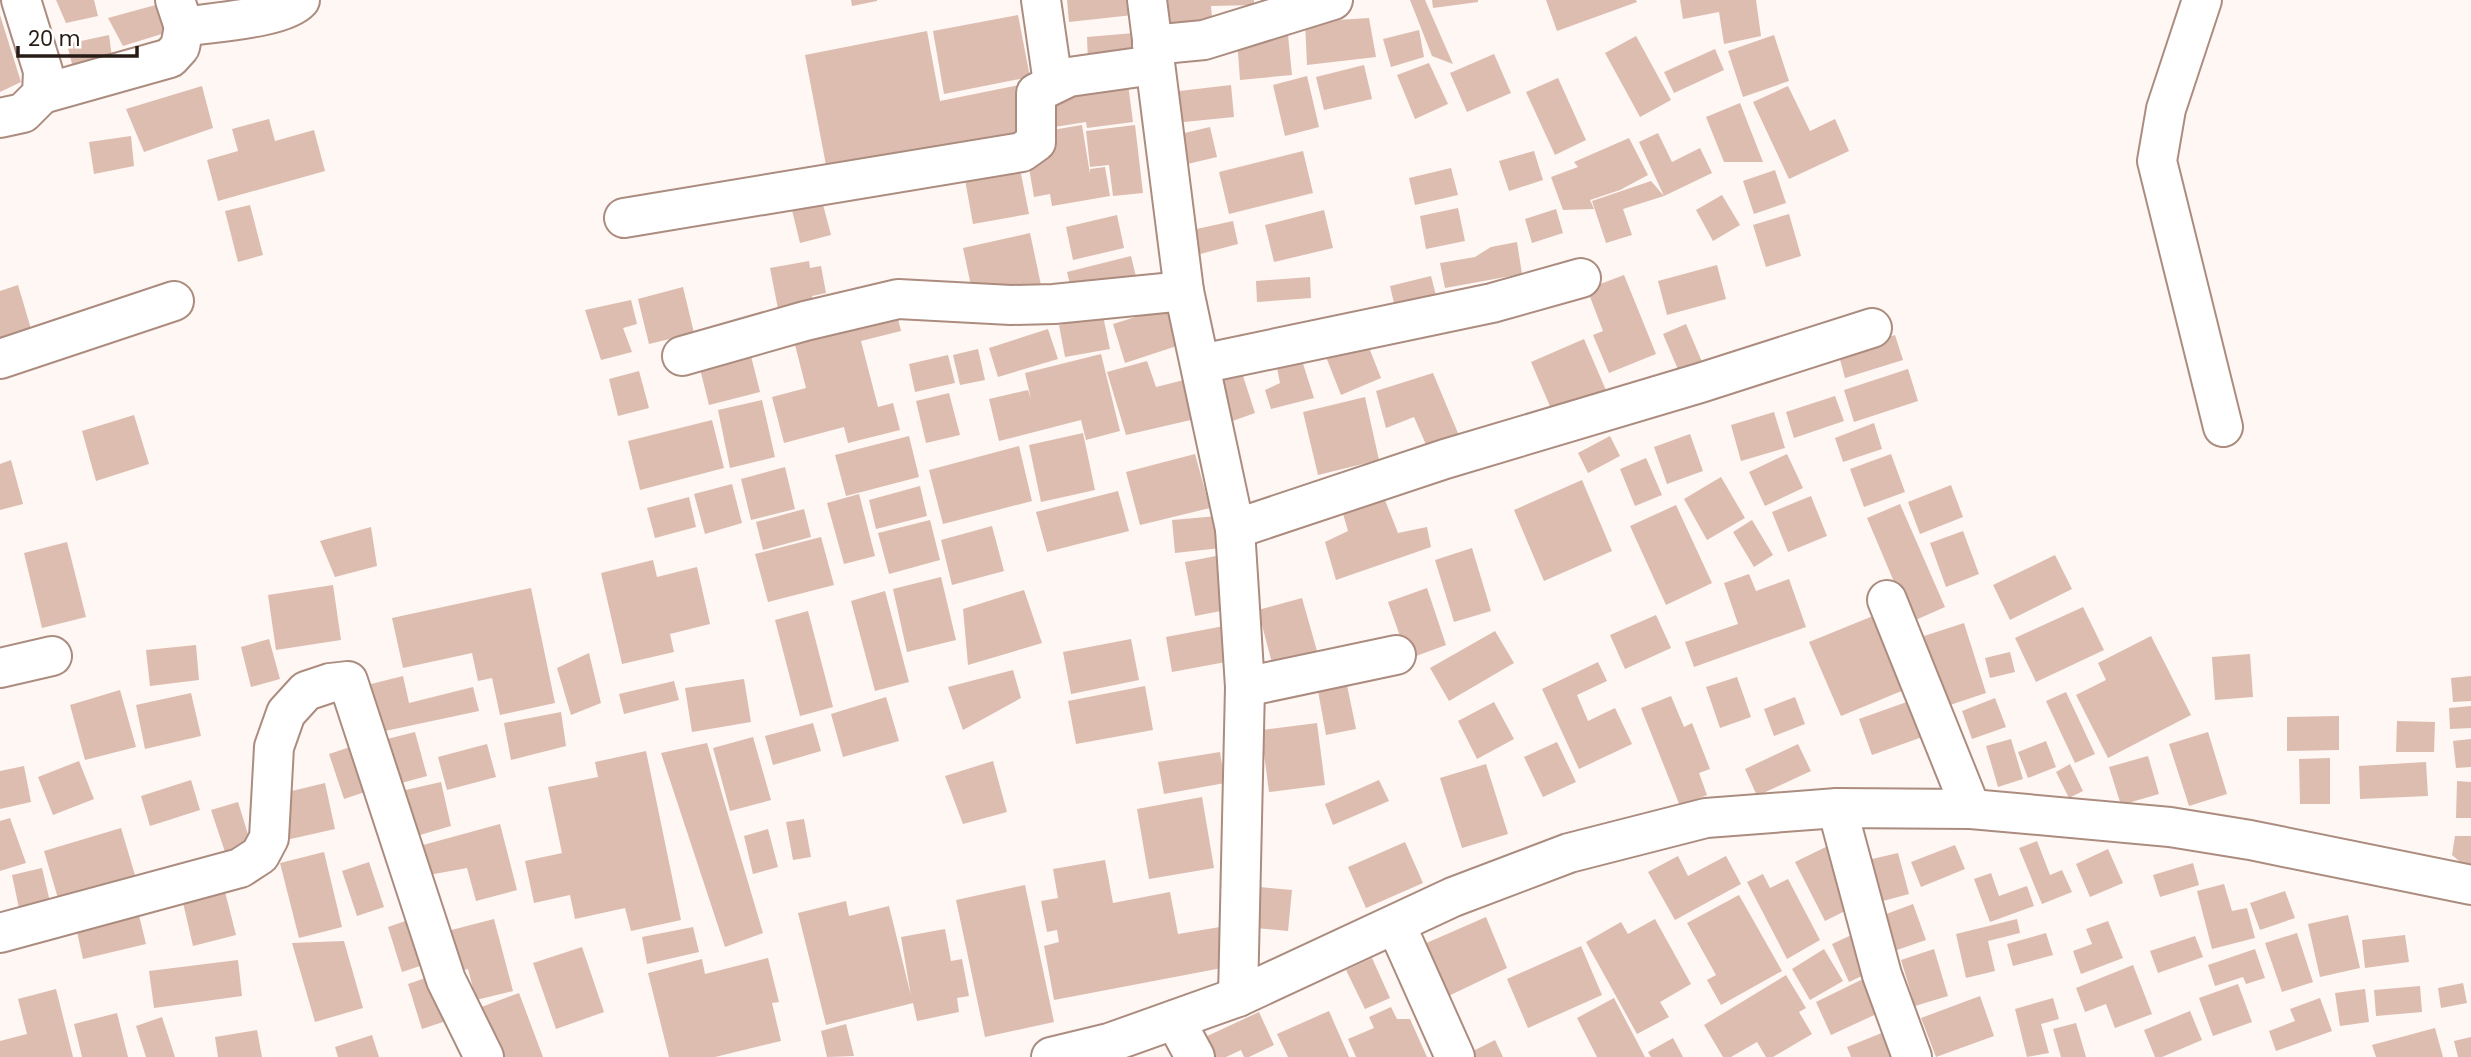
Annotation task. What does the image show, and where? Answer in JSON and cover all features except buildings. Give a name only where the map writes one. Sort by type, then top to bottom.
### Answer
[{"type":"street","points":[[21,0],[43,71],[42,94]]},
{"type":"street","points":[[0,118],[23,113],[42,94],[170,58],[180,47],[179,14],[257,17],[295,5],[300,0]]},
{"type":"street","points":[[1041,0],[1053,83]]},
{"type":"street","points":[[1147,0],[1184,291],[1235,528],[1245,687],[1238,997]]},
{"type":"street","points":[[624,218],[1022,152],[1036,142],[1035,93],[1053,83],[1333,0]]},
{"type":"street","points":[[2202,0],[2166,109],[2157,161],[2223,427]]},
{"type":"street","points":[[1200,363],[1492,303],[1581,278]]},
{"type":"street","points":[[682,356],[816,318],[898,299],[1032,304],[1184,291]]},
{"type":"street","points":[[0,359],[174,301]]},
{"type":"street","points":[[1235,528],[1445,459],[1700,383],[1872,328]]},
{"type":"street","points":[[1887,600],[1971,809]]},
{"type":"street","points":[[1245,687],[1396,655]]},
{"type":"street","points":[[0,668],[52,656]]},
{"type":"street","points":[[0,933],[240,868],[260,855],[269,838],[274,747],[286,713],[306,691],[330,682],[348,681],[446,980],[484,1057]]},
{"type":"street","points":[[1837,808],[1882,975],[1912,1057]]},
{"type":"street","points":[[1051,1057],[1110,1043],[1238,997],[1453,897],[1569,853],[1706,818],[1837,808],[1971,809],[2170,827],[2250,840],[2471,885]]},
{"type":"street","points":[[1396,925],[1455,1057]]},
{"type":"street","points":[[1175,1020],[1195,1057]]}]
